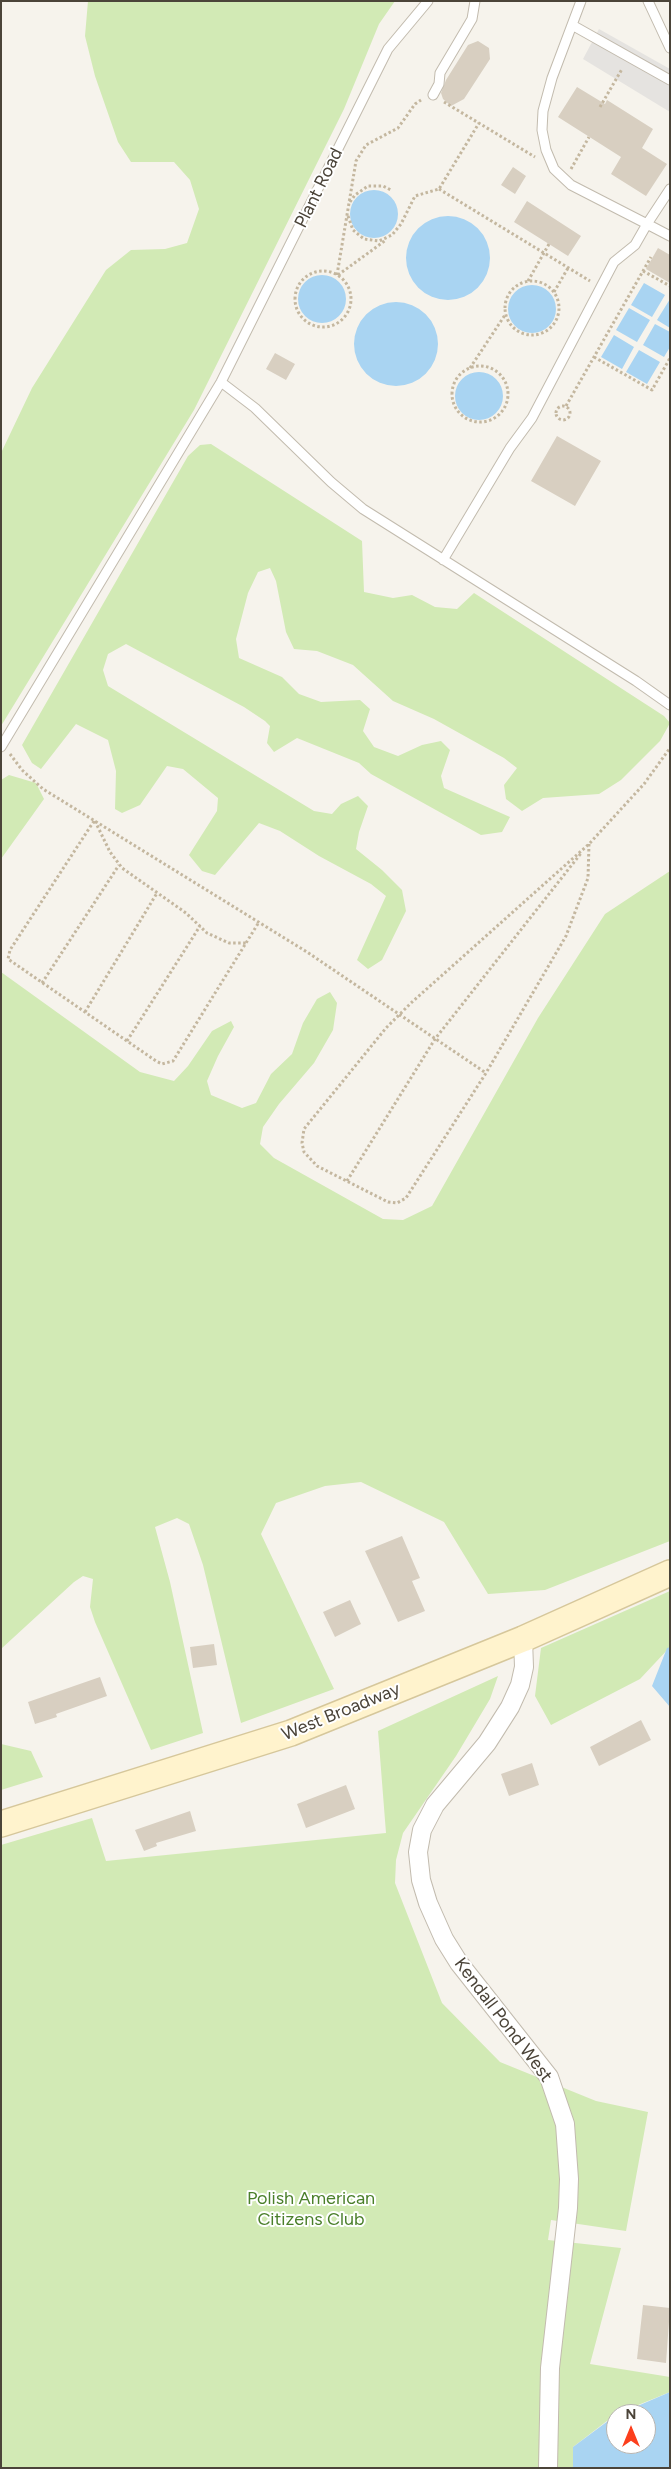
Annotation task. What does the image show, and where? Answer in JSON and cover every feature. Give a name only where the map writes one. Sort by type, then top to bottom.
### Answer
[{"type":"main road","name":"West Broadway","points":[[1,1824],[290,1733],[523,1639],[670,1573]]},
{"type":"street","name":"Kendall Pond West","points":[[523,1639],[524,1667],[520,1684],[510,1707],[487,1742],[435,1805],[422,1830],[418,1852],[421,1880],[428,1903],[444,1939],[458,1963],[549,2077],[560,2103],[565,2124],[569,2179],[568,2208],[550,2368],[548,2468]]},
{"type":"lane","name":"Plant Road","points":[[3,749],[221,382],[388,49],[428,1]]},
{"type":"lane","points":[[433,95],[439,84],[440,73],[472,19],[475,1]]},
{"type":"lane","points":[[581,1],[552,78],[543,111],[542,130],[546,150],[554,169],[571,185],[670,236]]},
{"type":"lane","points":[[648,1],[670,48]]},
{"type":"lane","points":[[572,25],[670,80]]},
{"type":"lane","points":[[443,560],[510,448],[532,418],[614,262],[635,245],[670,189]]},
{"type":"lane","points":[[221,382],[256,408],[331,482],[363,508],[636,681],[670,705]]},
{"type":"path","points":[[600,107],[628,57]]},
{"type":"path","points":[[338,275],[356,161],[366,145],[398,128],[414,104],[433,95],[554,169]]},
{"type":"path","points":[[338,275],[392,235],[401,224],[415,196],[439,189],[480,123]]},
{"type":"path","points":[[565,179],[589,137]]},
{"type":"path","points":[[391,190],[383,186],[368,186],[355,195],[348,209],[350,223],[358,235],[364,239],[379,241],[392,235]]},
{"type":"path","points":[[439,189],[601,288]]},
{"type":"path","points":[[528,281],[550,244]]},
{"type":"path","points":[[566,406],[569,409],[569,416],[564,420],[559,419],[555,413],[557,408],[566,406],[651,257]]},
{"type":"path","points":[[554,292],[568,268]]},
{"type":"path","points":[[643,270],[670,286]]},
{"type":"path","points":[[327,271],[338,275],[346,284],[350,296],[346,314],[331,325],[319,326],[307,321],[297,308],[295,296],[298,286],[306,277],[316,272],[327,271]]},
{"type":"path","points":[[528,281],[544,284],[554,292],[560,304],[560,311],[555,323],[546,332],[535,336],[523,334],[512,328],[506,315],[505,305],[509,294],[518,284],[528,281]]},
{"type":"path","points":[[470,368],[489,368],[504,380],[507,392],[505,405],[492,418],[473,421],[462,415],[454,405],[452,392],[456,380],[470,368],[506,315]]},
{"type":"path","points":[[594,357],[652,390],[670,358]]},
{"type":"path","points":[[347,1181],[435,1039],[589,844],[644,784],[670,748]]},
{"type":"path","points":[[3,749],[43,789],[307,952],[486,1073]]},
{"type":"path","points":[[94,821],[119,865],[186,913],[217,938],[229,943],[246,943]]},
{"type":"path","points":[[94,821],[10,950],[8,959],[162,1064],[173,1061],[259,922]]},
{"type":"path","points":[[589,844],[588,878],[566,936],[486,1073],[406,1198],[401,1202],[388,1202],[317,1166],[308,1157],[302,1143],[304,1129],[398,1014],[589,844]]},
{"type":"path","points":[[42,983],[119,865]]},
{"type":"path","points":[[85,1012],[157,893]]},
{"type":"path","points":[[127,1041],[200,926]]},
{"type":"green space","points":[[88,1],[395,1],[379,24],[344,109],[194,410],[1,726],[1,453],[32,388],[106,270],[131,250],[165,249],[187,243],[199,209],[190,180],[174,162],[131,162],[118,142],[95,76],[85,36]]},
{"type":"green space","points":[[211,444],[362,541],[364,592],[393,598],[412,595],[435,607],[457,609],[474,593],[664,716],[670,723],[660,741],[621,780],[599,794],[543,798],[522,811],[506,799],[504,785],[517,768],[504,758],[434,719],[393,701],[353,665],[317,651],[294,649],[286,632],[276,581],[270,568],[258,572],[248,593],[236,639],[239,658],[282,677],[299,694],[321,702],[360,700],[370,709],[363,731],[374,747],[398,756],[422,745],[441,741],[450,750],[441,776],[444,788],[510,817],[502,832],[481,835],[371,774],[359,763],[297,738],[274,752],[267,743],[270,726],[265,721],[244,707],[126,644],[108,654],[103,670],[108,686],[314,811],[332,814],[341,804],[358,796],[368,806],[359,832],[356,849],[382,870],[402,890],[406,911],[382,960],[368,969],[357,960],[386,896],[371,884],[319,856],[280,831],[259,823],[215,875],[202,871],[189,855],[217,811],[218,798],[183,769],[167,766],[140,805],[122,813],[115,809],[116,771],[108,740],[76,724],[41,769],[32,763],[22,745],[188,456],[200,445]]},
{"type":"green space","points":[[9,775],[36,783],[44,799],[1,859],[1,780]]},
{"type":"green space","points":[[670,871],[670,1541],[545,1590],[488,1594],[444,1522],[361,1482],[325,1486],[276,1503],[261,1534],[334,1689],[241,1723],[203,1565],[189,1524],[177,1518],[155,1527],[170,1582],[203,1733],[151,1750],[95,1622],[90,1607],[93,1579],[83,1576],[74,1582],[1,1649],[1,972],[140,1072],[174,1081],[188,1066],[212,1031],[231,1021],[234,1027],[207,1081],[211,1095],[242,1108],[256,1103],[271,1074],[292,1054],[303,1023],[317,999],[330,992],[337,1003],[333,1030],[314,1063],[279,1104],[263,1127],[260,1144],[274,1158],[383,1219],[403,1220],[432,1206],[538,1018],[605,914]]},
{"type":"green space","points":[[670,1591],[670,1647],[640,1679],[551,1725],[535,1696],[541,1648]]},
{"type":"green space","name":"Polish American Citizens Club","points":[[498,1676],[490,1699],[456,1756],[403,1833],[396,1860],[395,1883],[442,2003],[500,2062],[596,2101],[648,2112],[626,2231],[551,2220],[548,2240],[621,2248],[590,2364],[670,2377],[670,2392],[641,2404],[606,2404],[606,2422],[573,2447],[573,2468],[1,2468],[1,1845],[92,1818],[106,1861],[386,1833],[378,1731]]},
{"type":"green space","points":[[1,1744],[31,1751],[43,1777],[1,1790]]},
{"type":"shaded area","points":[[599,29],[670,69],[670,112],[583,59]]},
{"type":"water","points":[[369,190],[379,190],[388,194],[394,200],[397,205],[397,223],[388,234],[379,238],[369,238],[360,234],[354,228],[350,219],[350,209],[354,200],[360,194]]},
{"type":"water","points":[[448,216],[471,223],[483,235],[490,258],[483,281],[471,293],[448,300],[425,293],[413,281],[406,258],[413,235],[425,223]]},
{"type":"water","points":[[317,275],[327,275],[336,279],[342,285],[346,299],[342,313],[336,319],[327,323],[317,323],[308,319],[302,313],[298,304],[298,294],[302,285],[308,279]]},
{"type":"water","points":[[644,283],[665,295],[652,317],[631,305]]},
{"type":"water","points":[[527,285],[537,285],[546,289],[552,295],[555,300],[555,318],[546,329],[537,333],[527,333],[518,329],[512,323],[508,314],[508,304],[512,295],[518,289]]},
{"type":"water","points":[[670,299],[670,328],[657,320]]},
{"type":"water","points":[[396,302],[419,309],[431,321],[438,344],[431,367],[419,379],[396,386],[373,379],[361,367],[354,344],[361,321],[373,309]]},
{"type":"water","points":[[629,308],[650,320],[637,342],[616,330]]},
{"type":"water","points":[[655,324],[670,332],[670,347],[664,357],[643,345]]},
{"type":"water","points":[[614,335],[634,347],[622,369],[601,357]]},
{"type":"water","points":[[639,350],[660,362],[647,384],[626,372]]},
{"type":"water","points":[[474,372],[484,372],[493,376],[499,382],[502,387],[502,405],[493,416],[484,420],[474,420],[465,416],[459,410],[455,401],[455,391],[459,382],[465,376]]},
{"type":"water","points":[[670,1647],[670,1707],[652,1686],[667,1648]]},
{"type":"water","points":[[670,2392],[670,2468],[573,2468],[573,2447],[606,2422],[606,2454],[656,2454],[656,2404],[642,2404]]},
{"type":"building","points":[[478,41],[489,48],[490,59],[464,99],[451,106],[443,99],[441,93],[446,80],[468,45]]},
{"type":"building","points":[[577,87],[605,104],[607,100],[653,129],[642,148],[667,164],[646,196],[611,174],[621,157],[558,117]]},
{"type":"building","points":[[513,167],[526,176],[515,194],[501,185]]},
{"type":"building","points":[[527,201],[581,236],[568,256],[514,222]]},
{"type":"building","points":[[658,248],[670,255],[670,283],[646,269]]},
{"type":"building","points":[[275,353],[295,364],[286,380],[266,369]]},
{"type":"building","points":[[557,436],[601,461],[575,506],[531,481]]},
{"type":"building","points":[[402,1536],[420,1578],[412,1581],[425,1611],[398,1622],[365,1551]]},
{"type":"building","points":[[350,1600],[361,1624],[335,1637],[323,1612]]},
{"type":"building","points":[[214,1644],[217,1665],[193,1668],[190,1647]]},
{"type":"building","points":[[100,1677],[107,1696],[56,1714],[57,1717],[35,1724],[28,1702]]},
{"type":"building","points":[[641,1720],[651,1740],[599,1766],[590,1747]]},
{"type":"building","points":[[532,1763],[539,1785],[509,1796],[501,1774]]},
{"type":"building","points":[[346,1785],[355,1809],[306,1828],[297,1804]]},
{"type":"building","points":[[190,1811],[196,1831],[156,1843],[157,1846],[144,1851],[135,1830]]},
{"type":"building","points":[[643,2305],[670,2308],[666,2363],[637,2359]]}]
